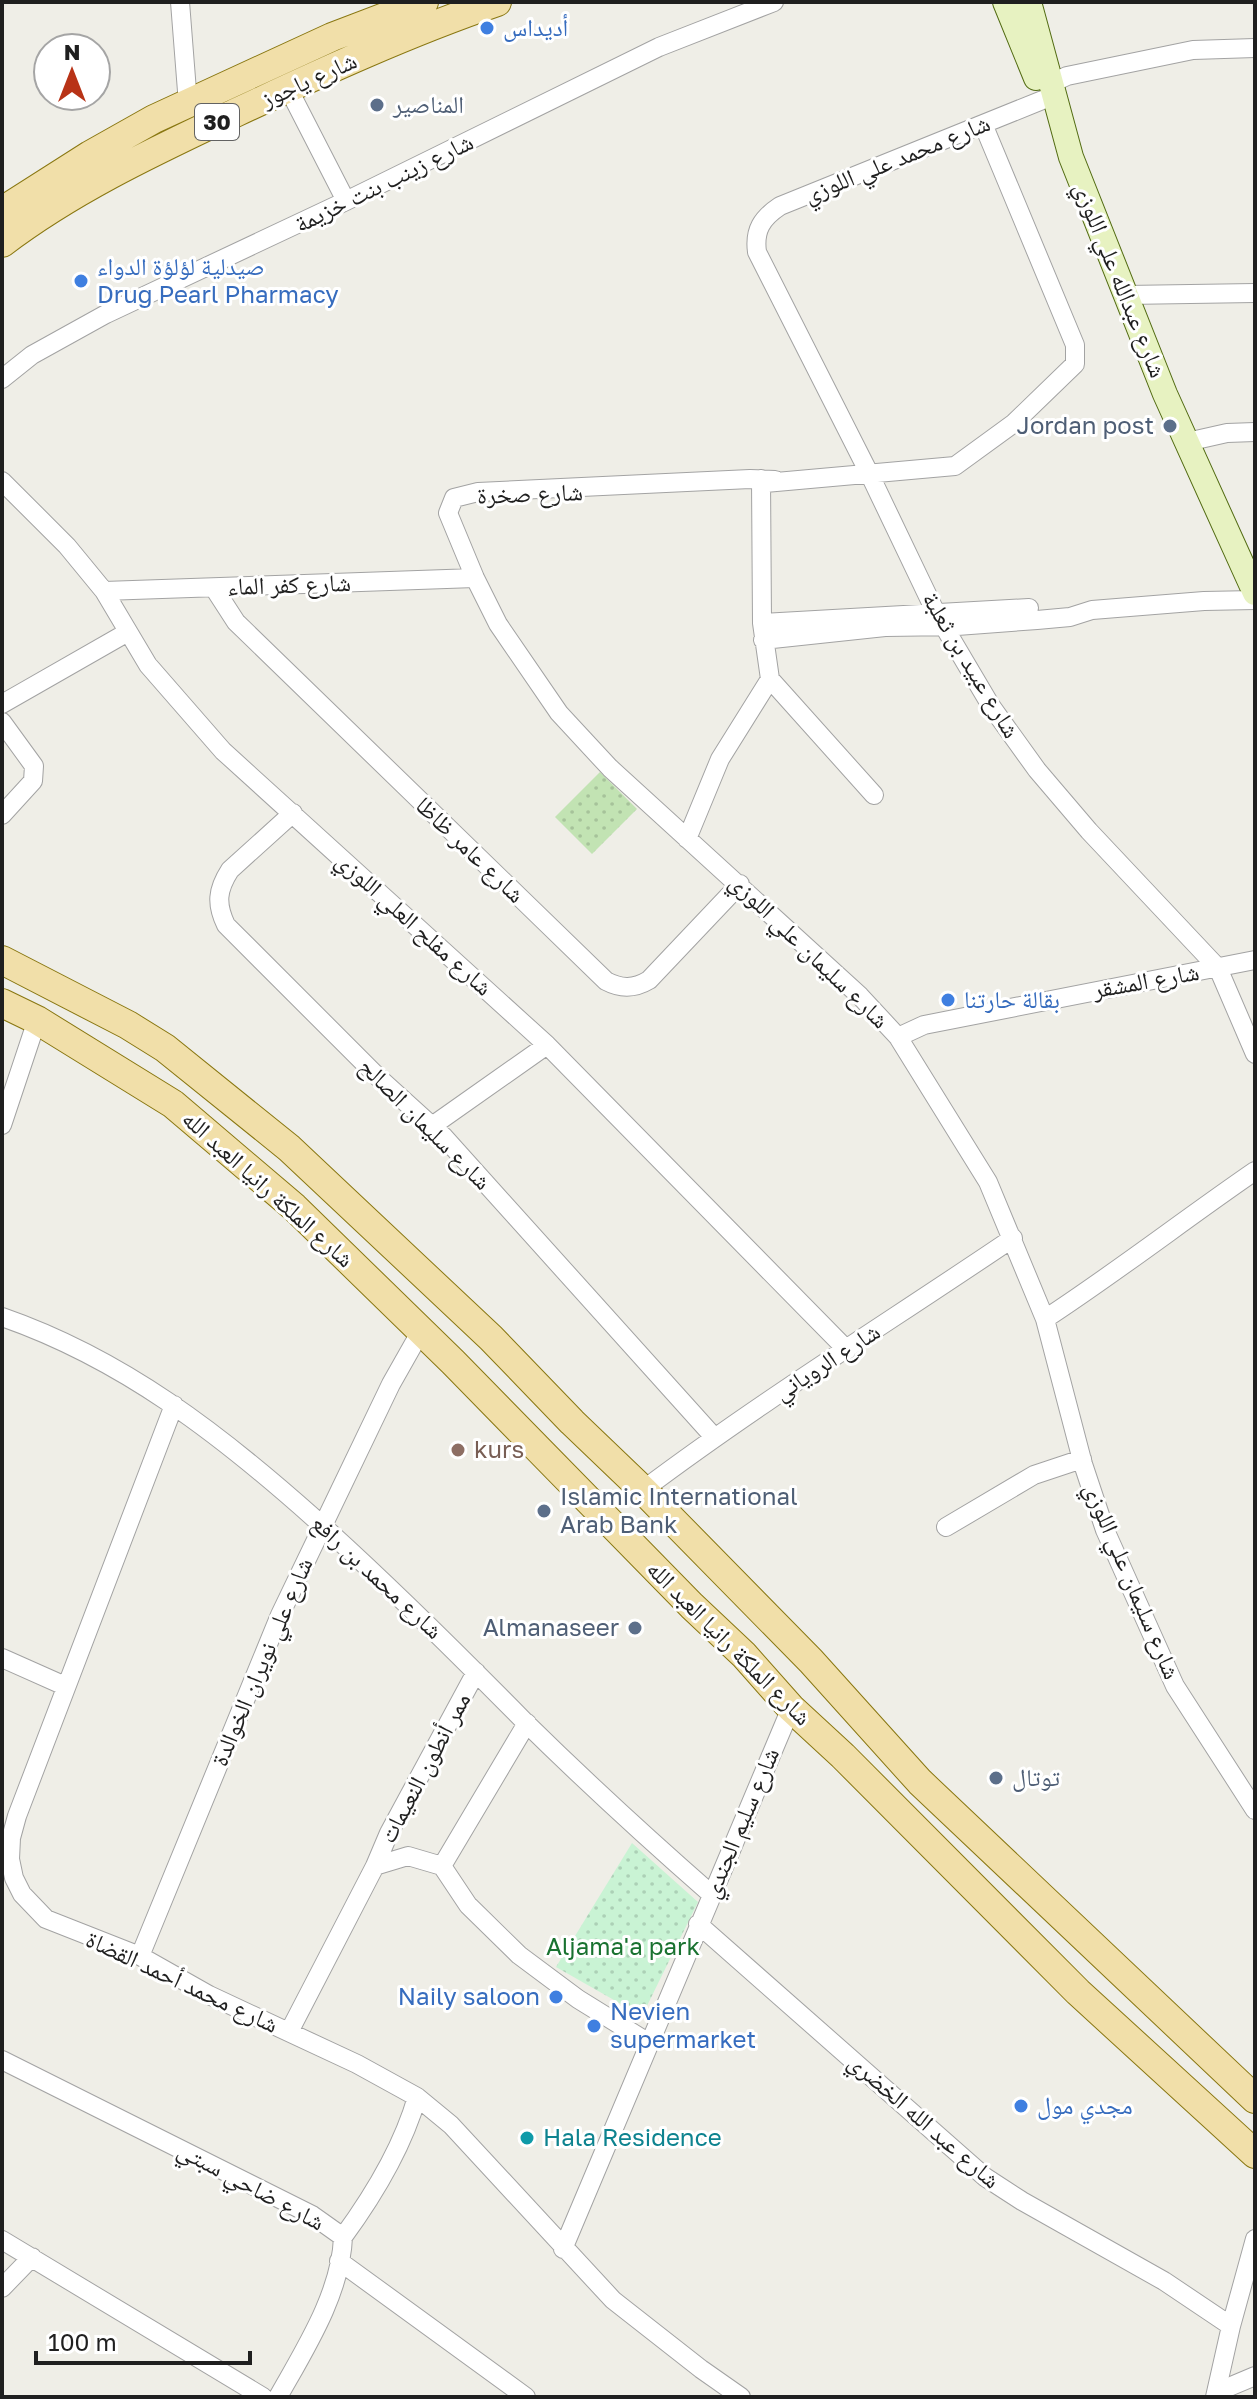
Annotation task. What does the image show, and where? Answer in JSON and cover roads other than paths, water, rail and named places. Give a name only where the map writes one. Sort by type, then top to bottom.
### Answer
[{"type":"main road","name":"شارع ياجوز","points":[[2,211],[90,155],[188,104],[332,37],[424,2]]},
{"type":"main road","name":"شارع ياجوز","points":[[2,243],[26,224],[119,170],[288,88],[497,2]]},
{"type":"main road","name":"شارع الملكة رانيا العبد الله","points":[[2,960],[128,1025],[165,1048],[289,1148],[491,1338],[643,1490],[811,1661],[920,1782],[1255,2099]]},
{"type":"main road","name":"شارع الملكة رانيا العبد الله","points":[[2,1003],[37,1020],[173,1104],[294,1207],[744,1655],[791,1708],[1089,2002],[1255,2154]]},
{"type":"street","points":[[180,2],[188,104]]},
{"type":"street","name":"شارع زينب بنت خزيمة","points":[[2,379],[32,355],[81,326],[346,201],[659,47],[774,2]]},
{"type":"street","name":"شارع عبدالله علي اللوزي","points":[[1005,2],[1048,91]]},
{"type":"street","name":"شارع عبدالله علي اللوزي","points":[[1029,2],[1059,132],[1187,442],[1255,593]]},
{"type":"street","name":"شارع محمد علي اللوزي","points":[[757,231],[762,221],[780,206],[983,124],[1078,73],[1193,50],[1255,48]]},
{"type":"street","points":[[288,88],[346,201]]},
{"type":"street","name":"شارع صخرة","points":[[459,496],[478,492],[766,481],[947,468],[962,462],[1014,423],[1075,364],[1075,345],[983,124]]},
{"type":"street","name":"شارع عبيد بن ثعلبة","points":[[757,231],[757,252],[761,262],[940,620],[991,706],[1037,770],[1149,898],[1218,968],[1255,1054]]},
{"type":"street","points":[[1126,295],[1255,293]]},
{"type":"street","points":[[1187,442],[1227,433],[1255,432]]},
{"type":"street","name":"شارع مفلح العلي اللوزي","points":[[2,481],[67,546],[104,591],[148,665],[223,751],[547,1045],[847,1350]]},
{"type":"street","points":[[766,481],[762,631],[770,679],[874,795]]},
{"type":"street","name":"شارع سليمان علي اللوزي","points":[[459,496],[451,502],[448,513],[475,578],[498,624],[559,713],[610,768],[860,996],[898,1037],[988,1182],[1045,1319],[1082,1459],[1105,1530],[1175,1686],[1252,1798]]},
{"type":"street","name":"شارع كفر الماء","points":[[104,591],[475,578]]},
{"type":"street","name":"شارع عامر ظاظا","points":[[214,588],[246,632],[606,981],[622,988],[632,988],[649,980],[740,884]]},
{"type":"street","points":[[762,631],[940,620],[1069,606],[1092,610],[1255,600]]},
{"type":"street","points":[[2,704],[128,632]]},
{"type":"street","points":[[687,839],[725,750],[770,679]]},
{"type":"street","points":[[2,722],[33,762],[34,773],[27,789],[2,815]]},
{"type":"street","name":"شارع سليمان الصالح","points":[[293,813],[230,870],[218,897],[219,911],[226,925],[432,1126],[579,1284],[714,1437]]},
{"type":"street","name":"شارع المشقر","points":[[898,1037],[924,1025],[1255,960]]},
{"type":"street","points":[[2,1125],[37,1020]]},
{"type":"street","points":[[432,1126],[547,1045]]},
{"type":"street","points":[[1045,1319],[1255,1171]]},
{"type":"street","name":"شارع الروياني","points":[[643,1490],[782,1389],[847,1350],[1013,1238]]},
{"type":"street","name":"شارع محمد بن رافع","points":[[2,1317],[38,1330],[108,1363],[174,1405],[254,1465],[412,1607],[618,1812],[711,1894]]},
{"type":"street","name":"شارع علي نويران الخوالدة","points":[[140,1956],[280,1615],[385,1395],[421,1331]]},
{"type":"street","name":"شارع محمد أحمد القضاة","points":[[174,1405],[17,1816],[10,1859],[22,1894],[46,1919],[140,1956],[209,1995],[417,2097],[451,2125],[613,2300],[741,2397]]},
{"type":"street","points":[[946,1527],[1034,1475],[1082,1459]]},
{"type":"street","points":[[2,1658],[65,1686]]},
{"type":"street","name":"ممر أنطون النعيمات","points":[[289,2032],[389,1833],[476,1672]]},
{"type":"street","name":"شارع سليم الجندي","points":[[563,2249],[791,1708]]},
{"type":"street","points":[[442,1866],[527,1723]]},
{"type":"street","points":[[375,1866],[408,1856],[442,1866],[468,1905],[519,1955],[578,1999],[649,2043]]},
{"type":"street","name":"شارع عبد الله الخضري","points":[[698,1924],[985,2177],[1164,2281],[1231,2326]]},
{"type":"street","name":"شارع ضاحي سبتي","points":[[2,2060],[312,2215],[343,2237],[339,2261],[323,2310],[278,2397]]},
{"type":"street","points":[[343,2237],[386,2168],[417,2097]]},
{"type":"street","points":[[1216,2395],[1255,2239]]},
{"type":"street","points":[[2,2240],[263,2397]]},
{"type":"street","points":[[2,2288],[32,2257]]},
{"type":"street","points":[[339,2261],[524,2397]]},
{"type":"street","points":[[1216,2395],[1255,2376]]},
{"type":"place","name":"أديداس","points":[[487,28]]},
{"type":"place","name":"المناصير","points":[[377,105]]},
{"type":"place","name":"صيدلية لؤلؤة الدواء Drug Pearl Pharmacy","points":[[81,281]]},
{"type":"place","name":"Jordan post","points":[[1170,426]]},
{"type":"place","name":"بقالة حارتنا","points":[[948,1000]]},
{"type":"place","name":"kurs","points":[[458,1450]]},
{"type":"place","name":"Islamic International Arab Bank","points":[[544,1511]]},
{"type":"place","name":"Almanaseer","points":[[635,1628]]},
{"type":"place","name":"توتال","points":[[996,1778]]},
{"type":"place","name":"Naily saloon","points":[[556,1997]]},
{"type":"place","name":"Nevien supermarket","points":[[594,2026]]},
{"type":"place","name":"مجدي مول","points":[[1021,2106]]},
{"type":"place","name":"Hala Residence","points":[[527,2138]]},
{"type":"park label","name":"Aljama'a park","points":[[623,1947]]}]
